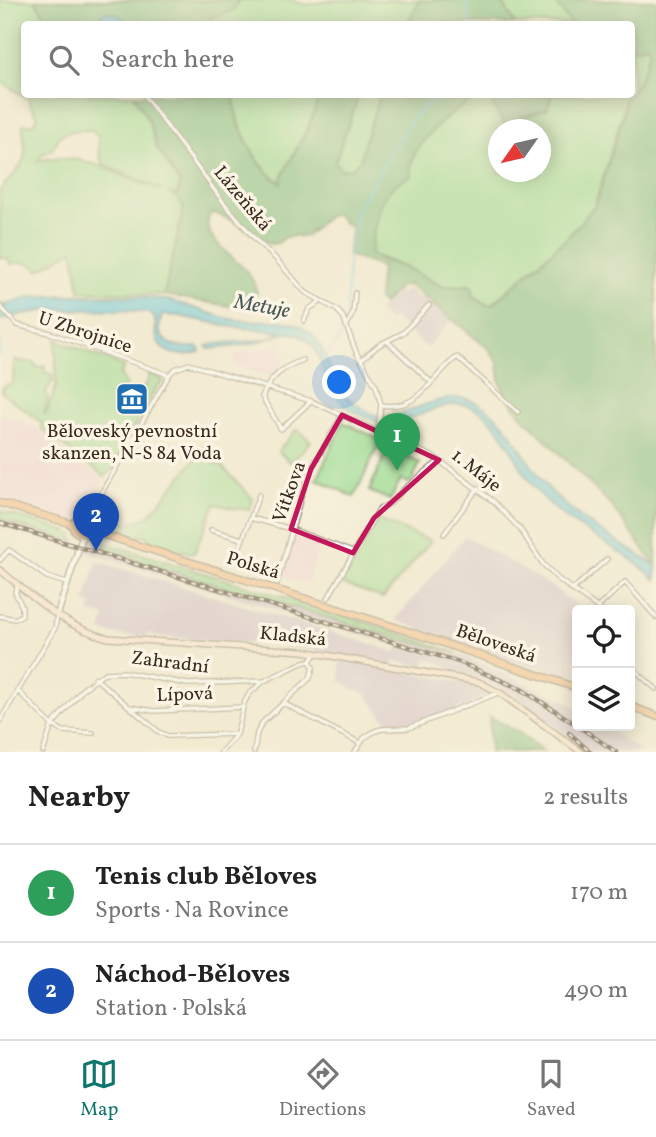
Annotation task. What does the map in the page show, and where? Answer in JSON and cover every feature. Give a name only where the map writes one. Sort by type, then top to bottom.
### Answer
[{"type":"main road","points":[[0,503],[72,524]]},
{"type":"main road","points":[[78,519],[86,520],[92,526],[92,531],[83,535],[75,531],[72,524],[78,519]]},
{"type":"main road","name":"Polská","points":[[92,531],[404,630]]},
{"type":"main road","name":"Kladská","points":[[0,570],[57,617],[85,631],[108,638],[315,653],[479,682],[500,692],[580,752]]},
{"type":"main road","name":"Běloveská","points":[[404,630],[572,686]]},
{"type":"main road","points":[[635,708],[656,716]]},
{"type":"street","name":"Lázeňská","points":[[146,98],[224,203],[302,289],[337,310],[376,386],[381,407]]},
{"type":"street","points":[[347,326],[353,313],[355,293]]},
{"type":"street","points":[[304,321],[309,309],[321,302]]},
{"type":"street","points":[[361,360],[379,345],[403,333],[429,305]]},
{"type":"street","name":"U Zbrojnice","points":[[0,306],[11,320],[30,330],[50,333],[169,375]]},
{"type":"street","points":[[388,342],[431,382]]},
{"type":"street","points":[[378,432],[381,407],[398,406],[416,399],[454,358],[459,357],[518,412]]},
{"type":"street","points":[[303,360],[283,367],[267,386],[262,397],[281,429],[311,401]]},
{"type":"street","name":"1. Máje","points":[[169,375],[175,369],[189,364],[267,386],[311,401],[439,460],[478,488],[520,529],[543,564],[572,590],[594,605]]},
{"type":"street","points":[[86,520],[169,375]]},
{"type":"street","name":"Vítkova","points":[[277,583],[311,469],[342,415]]},
{"type":"street","points":[[328,598],[379,509],[391,503],[439,460]]},
{"type":"street","points":[[444,534],[478,488]]},
{"type":"street","points":[[236,557],[259,495]]},
{"type":"street","points":[[251,518],[291,529],[353,553]]},
{"type":"street","points":[[211,530],[242,539]]},
{"type":"street","points":[[0,720],[55,628],[66,583],[83,535]]},
{"type":"street","points":[[0,560],[9,550],[47,577],[66,583]]},
{"type":"street","points":[[572,590],[607,559]]},
{"type":"street","points":[[576,579],[580,583]]},
{"type":"street","points":[[604,605],[625,582],[656,617]]},
{"type":"street","points":[[0,616],[15,619],[22,615],[22,607],[15,592],[18,585]]},
{"type":"street","points":[[221,752],[237,734],[249,694],[264,681],[310,661],[315,653]]},
{"type":"street","points":[[254,752],[260,727],[310,678],[313,667],[310,661]]},
{"type":"street","points":[[632,668],[656,689]]},
{"type":"street","name":"Zahradní","points":[[95,678],[114,671],[188,684],[264,681]]},
{"type":"street","points":[[43,752],[52,725],[95,678],[159,732],[168,736],[237,734]]},
{"type":"street","points":[[17,690],[52,725],[62,731],[93,733]]},
{"type":"street","points":[[355,752],[367,735],[375,731],[410,728],[500,692]]},
{"type":"street","points":[[283,704],[360,743]]},
{"type":"street","name":"Lípová","points":[[129,706],[154,711],[243,707]]},
{"type":"highlighted area","points":[[342,415],[439,460],[374,518],[353,553],[291,529],[311,469]]},
{"type":"shaded area","points":[[407,288],[419,298],[423,295],[452,320],[427,348],[393,318],[389,322],[378,311],[387,300]]},
{"type":"shaded area","points":[[279,342],[284,357],[283,364],[273,378],[234,366],[235,353],[265,349]]},
{"type":"shaded area","points":[[0,413],[35,427],[104,480],[82,515],[68,520],[0,497]]},
{"type":"shaded area","points":[[0,520],[400,639],[458,653],[572,705],[572,731],[610,731],[642,752],[586,752],[494,685],[469,675],[447,671],[447,666],[427,658],[425,667],[394,661],[393,669],[475,685],[487,690],[488,696],[449,713],[403,728],[390,726],[365,693],[340,681],[340,654],[275,644],[154,636],[152,633],[147,637],[118,635],[101,631],[105,617],[89,612],[92,605],[85,602],[97,561],[397,652],[398,646],[0,526]]},
{"type":"shaded area","points":[[293,534],[320,544],[308,583],[283,577]]},
{"type":"shaded area","points":[[465,536],[545,582],[578,605],[572,605],[572,683],[395,620]]},
{"type":"green space","points":[[0,0],[35,0],[48,21],[21,21],[21,94],[0,81]]},
{"type":"green space","points":[[35,0],[238,0],[232,11],[209,21],[48,21]]},
{"type":"green space","points":[[238,0],[291,0],[306,5],[333,0],[420,0],[409,21],[209,21],[234,9]]},
{"type":"green space","points":[[420,0],[501,0],[513,21],[409,21]]},
{"type":"green space","points":[[501,0],[553,0],[569,21],[513,21]]},
{"type":"green space","points":[[553,0],[656,0],[656,566],[610,504],[520,414],[506,396],[500,381],[498,363],[489,349],[409,285],[400,286],[383,304],[378,299],[381,267],[348,255],[352,226],[345,224],[336,214],[328,216],[306,236],[285,237],[278,243],[270,244],[231,220],[212,212],[208,228],[212,237],[255,284],[257,292],[253,300],[234,307],[164,295],[184,207],[177,198],[180,183],[157,148],[149,122],[136,98],[234,98],[238,119],[248,144],[263,167],[281,183],[282,176],[308,128],[319,98],[358,98],[335,162],[341,170],[353,168],[361,158],[379,98],[474,98],[445,119],[423,141],[411,164],[412,176],[400,181],[384,198],[376,219],[371,254],[409,269],[443,287],[469,285],[473,288],[473,295],[485,305],[493,305],[569,236],[595,205],[624,113],[625,98],[635,98],[635,87],[650,49],[648,45],[635,47],[635,21],[569,21]]},
{"type":"green space","points":[[648,45],[650,49],[646,67],[635,87],[635,47]]},
{"type":"green space","points":[[27,98],[136,98],[149,122],[157,148],[180,183],[177,195],[169,193],[180,200],[184,207],[164,295],[80,291],[73,250],[39,270],[23,262],[11,264],[7,258],[0,258],[0,190],[22,163],[25,149],[23,124],[33,124],[38,117],[29,103],[30,100]],"holes":[[[90,130],[98,136],[100,157],[104,165],[162,190],[86,162],[55,158],[38,161],[64,133]]]},
{"type":"green space","points":[[234,98],[319,98],[308,128],[282,176],[282,183],[272,176],[255,156],[242,132]]},
{"type":"green space","points":[[358,98],[379,98],[361,158],[353,168],[341,170],[335,162]]},
{"type":"green space","points":[[475,98],[489,98],[501,119],[488,119],[488,182],[551,182],[551,119],[518,119],[547,109],[551,98],[627,98],[595,205],[569,236],[490,306],[473,295],[473,291],[456,285],[443,287],[409,269],[371,254],[376,219],[384,197],[400,181],[412,176],[411,164],[416,153],[434,130]]},
{"type":"green space","points":[[489,98],[551,98],[547,109],[518,119],[501,119]]},
{"type":"green space","points":[[56,340],[124,366],[120,375],[127,385],[121,389],[117,408],[129,408],[147,383],[150,373],[163,381],[144,408],[112,470],[105,477],[41,428],[42,423],[1,392],[4,386],[13,384],[14,360],[35,363],[35,367],[45,366],[44,372],[52,374],[53,381],[46,391],[46,414],[56,387]]},
{"type":"green space","points":[[343,422],[381,440],[354,497],[317,479]]},
{"type":"green space","points":[[297,429],[311,441],[291,463],[278,451]]},
{"type":"green space","points":[[206,446],[211,449],[209,453],[214,457],[215,464],[220,464],[253,499],[250,509],[215,504],[194,553],[152,542],[144,535],[140,537],[104,528],[99,524],[99,512],[133,523],[149,516]]},
{"type":"green space","points":[[388,448],[420,463],[412,480],[408,483],[401,479],[390,500],[369,491]]},
{"type":"green space","points":[[0,511],[66,531],[72,535],[75,542],[0,520]]},
{"type":"green space","points":[[376,519],[431,541],[383,598],[339,583]]},
{"type":"green space","points":[[105,543],[372,624],[457,653],[400,639],[135,560],[132,556],[102,548]]},
{"type":"green space","points":[[489,716],[518,732],[543,751],[490,752]]},
{"type":"water","points":[[105,12],[118,15],[125,21],[102,21],[102,14]]},
{"type":"water","points":[[76,295],[155,298],[229,318],[281,321],[298,325],[320,346],[345,395],[360,407],[379,416],[390,416],[448,398],[479,404],[501,421],[540,478],[560,501],[656,566],[656,580],[625,555],[560,513],[545,499],[531,483],[498,429],[480,411],[457,404],[397,422],[384,423],[366,418],[351,410],[338,398],[329,385],[314,348],[300,336],[286,333],[273,336],[281,332],[162,315],[160,333],[163,339],[183,347],[199,347],[200,352],[180,355],[163,348],[156,335],[154,317],[145,313],[52,310],[0,320],[0,306],[30,297]]},
{"type":"water","points":[[272,337],[237,346],[208,349],[207,346],[255,341]]},
{"type":"waterway","points":[[466,0],[469,21]]},
{"type":"waterway","points":[[346,318],[348,265],[356,210],[412,119],[434,98]]},
{"type":"waterway","points":[[325,358],[345,327]]},
{"type":"waterway","points":[[0,342],[0,356]]},
{"type":"railway","points":[[0,523],[459,662],[521,689],[572,722]]},
{"type":"railway","points":[[585,731],[616,752]]},
{"type":"railway","points":[[569,733],[590,752]]},
{"type":"place","name":"Běloveský pevnostní skanzen, N-S 84 Voda","points":[[132,399]]},
{"type":"place","name":"Tenis club Běloves","points":[[397,471]]},
{"type":"place","name":"Náchod-Běloves","points":[[96,551]]},
{"type":"water label","name":"Metuje","points":[[262,307]]}]
